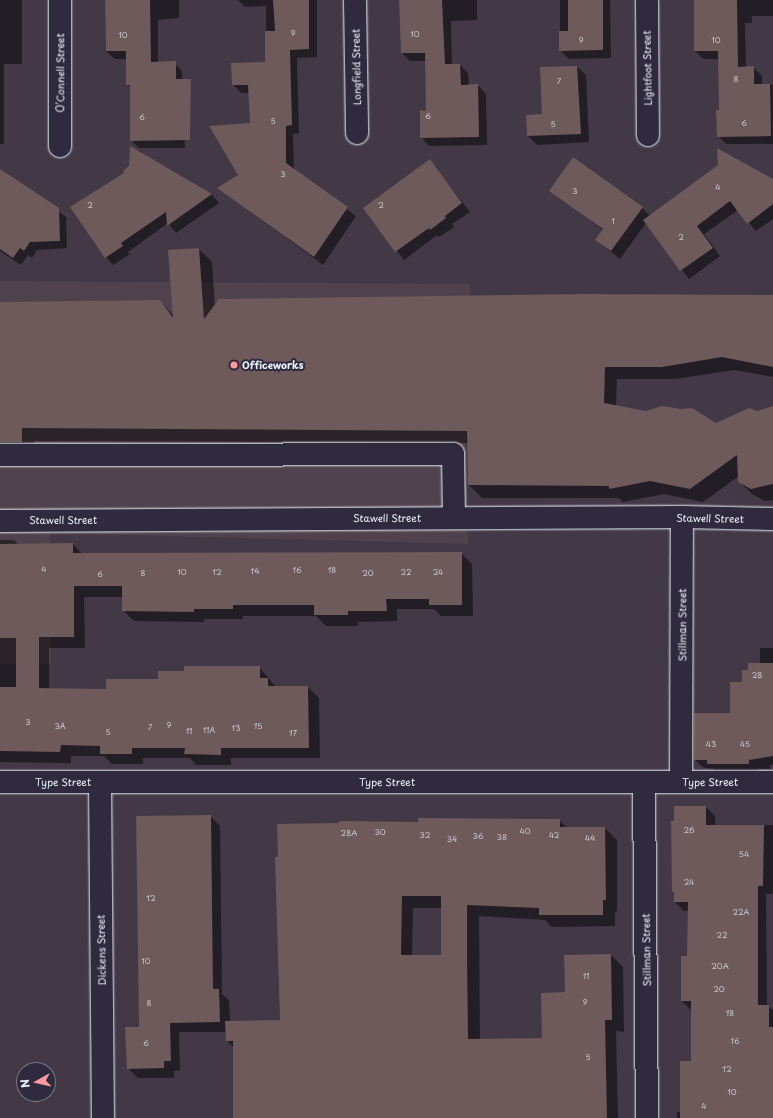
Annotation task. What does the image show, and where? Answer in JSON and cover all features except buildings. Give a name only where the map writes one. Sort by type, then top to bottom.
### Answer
[{"type":"street","name":"O'Connell Street","points":[[60,0],[60,146]]},
{"type":"street","name":"Longfield Street","points":[[354,0],[357,133]]},
{"type":"street","name":"Lightfoot Street","points":[[647,0],[648,135]]},
{"type":"street","points":[[0,455],[453,454],[454,518]]},
{"type":"street","name":"Stawell Street","points":[[0,521],[682,517],[773,519]]},
{"type":"street","name":"Stillman Street","points":[[681,782],[682,517]]},
{"type":"street","name":"Type Street","points":[[0,782],[773,782]]},
{"type":"street","name":"Dickens Street","points":[[100,782],[103,1118]]},
{"type":"street","name":"Stillman Street","points":[[644,782],[647,1118]]},
{"type":"shaded area","points":[[0,281],[470,284],[466,431],[468,544],[50,533],[51,664],[0,664]]},
{"type":"place","name":"Officeworks","points":[[234,365]]}]
